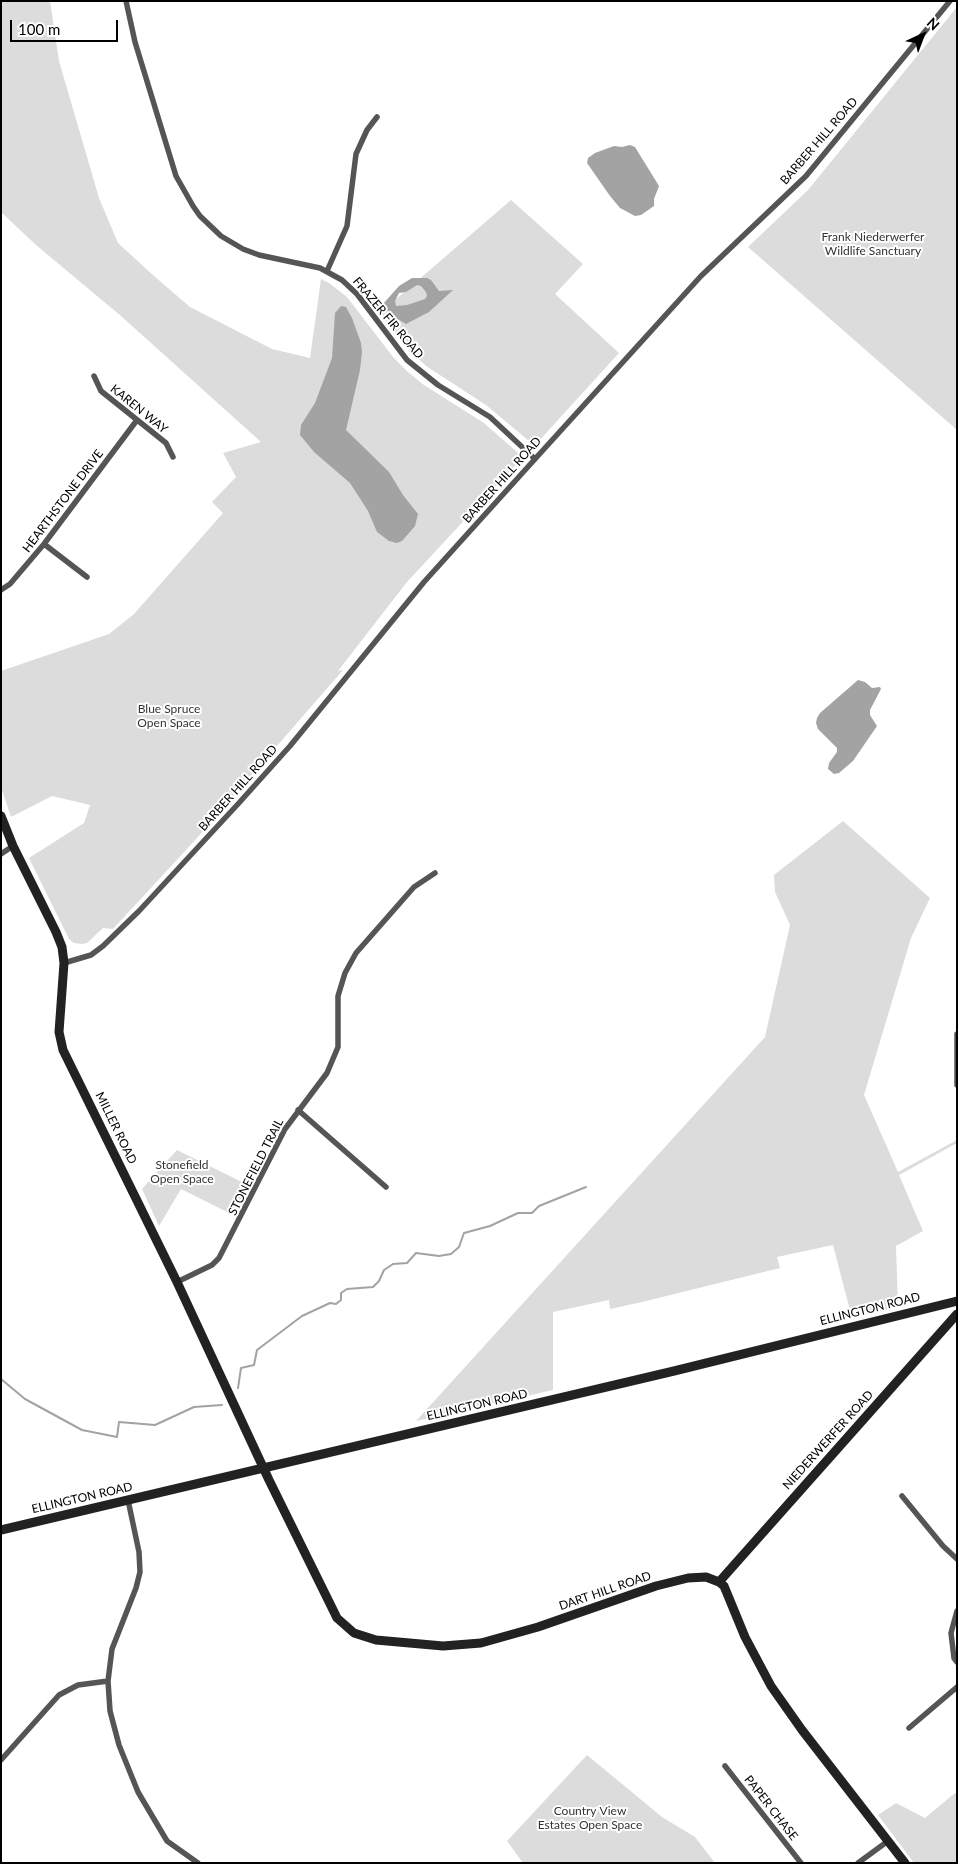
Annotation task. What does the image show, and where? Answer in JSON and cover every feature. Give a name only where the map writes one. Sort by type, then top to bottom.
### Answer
[{"type":"street","name":"FRAZER FIR ROAD","points":[[126,1],[135,42],[176,176],[193,206],[221,236],[243,249],[259,255],[327,270],[348,285],[415,367],[438,385],[490,417],[535,458]]},
{"type":"street","name":"BARBER HILL ROAD","points":[[64,963],[91,955],[139,911],[290,746],[424,582],[535,458],[701,276],[806,176],[950,1]]},
{"type":"street","points":[[327,270],[345,231],[356,154],[367,130],[376,117]]},
{"type":"street","name":"KAREN WAY","points":[[94,376],[101,391],[166,443],[173,456]]},
{"type":"street","name":"HEARTHSTONE DRIVE","points":[[1,590],[10,584],[44,544],[137,420]]},
{"type":"street","points":[[44,544],[87,577]]},
{"type":"street","name":"MILLER ROAD","points":[[1,816],[12,846],[62,947],[64,963],[59,1024],[63,1050],[177,1282],[264,1468]]},
{"type":"street","points":[[1,854],[12,846]]},
{"type":"street","name":"STONEFIELD TRAIL","points":[[177,1282],[212,1265],[219,1258],[285,1129],[327,1073],[338,1046],[338,996],[345,973],[356,953],[414,887],[436,873]]},
{"type":"street","points":[[957,1034],[957,1085]]},
{"type":"street","points":[[298,1110],[386,1187]]},
{"type":"street","name":"ELLINGTON ROAD","points":[[1,1530],[674,1371],[957,1300]]},
{"type":"street","name":"NIEDERWERFER ROAD","points":[[719,1582],[957,1314]]},
{"type":"street","name":"DART HILL ROAD","points":[[264,1468],[337,1618],[354,1633],[376,1640],[443,1646],[481,1643],[538,1627],[656,1586],[688,1578],[706,1577],[719,1582]]},
{"type":"street","points":[[902,1496],[943,1546],[957,1559]]},
{"type":"street","points":[[128,1500],[139,1552],[140,1572],[136,1588],[112,1648],[108,1681],[110,1711],[119,1745],[138,1792],[167,1841],[198,1863]]},
{"type":"street","points":[[719,1582],[724,1586],[745,1637],[771,1686],[802,1730],[905,1863]]},
{"type":"street","points":[[957,1611],[952,1633],[954,1658],[957,1662]]},
{"type":"street","points":[[1,1760],[59,1695],[78,1685],[108,1681]]},
{"type":"street","points":[[909,1728],[957,1688]]},
{"type":"street","name":"PAPER CHASE","points":[[725,1766],[801,1863]]},
{"type":"street","points":[[858,1863],[888,1840]]},
{"type":"green space","name":"Blue Spruce Open Space","points":[[1,1],[50,1],[59,61],[99,198],[118,243],[154,276],[190,307],[272,349],[310,358],[321,279],[347,297],[393,357],[408,372],[424,385],[484,423],[517,452],[521,459],[407,582],[338,671],[343,670],[197,838],[113,929],[103,928],[87,943],[82,944],[74,943],[69,939],[29,858],[84,823],[90,805],[52,796],[11,817],[1,787],[1,671],[109,634],[134,614],[223,513],[212,502],[236,477],[223,453],[261,442],[121,316],[36,245],[1,212]]},
{"type":"green space","name":"Frank Niederwerfer Wildlife Sanctuary","points":[[957,7],[957,430],[748,247],[808,190]]},
{"type":"green space","points":[[511,200],[583,264],[555,294],[619,353],[537,443],[529,441],[486,405],[426,366],[405,346],[380,313]]},
{"type":"green space","points":[[843,821],[930,898],[911,938],[864,1095],[898,1172],[957,1140],[957,1143],[899,1175],[923,1231],[896,1246],[898,1307],[852,1318],[833,1245],[777,1257],[780,1268],[642,1302],[610,1309],[609,1300],[553,1312],[553,1390],[416,1421],[765,1037],[790,925],[775,892],[774,875]]},
{"type":"green space","name":"Stonefield Open Space","points":[[177,1150],[248,1185],[233,1215],[181,1189],[159,1226],[142,1189]]},
{"type":"green space","name":"Country View Estates Open Space","points":[[587,1755],[662,1817],[695,1837],[715,1863],[523,1863],[507,1841]]},
{"type":"green space","points":[[955,1793],[957,1796],[957,1863],[914,1863],[878,1815],[896,1803],[925,1818]]},
{"type":"shaded area","points":[[630,145],[635,147],[659,186],[654,199],[654,206],[641,215],[635,216],[620,208],[587,163],[588,158],[595,153],[614,146]]},
{"type":"shaded area","points":[[412,278],[427,278],[431,280],[439,291],[453,290],[429,312],[406,324],[394,317],[383,304],[399,286]],"holes":[[[417,285],[421,286],[426,292],[427,296],[425,299],[407,305],[396,306],[395,301],[399,293],[406,292]]]},
{"type":"shaded area","points":[[341,306],[346,307],[352,318],[361,343],[362,352],[360,370],[346,430],[389,472],[403,495],[418,514],[415,526],[402,541],[397,543],[389,541],[377,532],[368,511],[350,483],[314,452],[300,435],[301,425],[315,403],[332,358],[335,313]]},
{"type":"shaded area","points":[[858,680],[865,682],[872,688],[880,687],[881,689],[870,710],[870,715],[877,726],[853,761],[839,773],[834,774],[828,769],[829,763],[837,752],[837,748],[818,729],[817,718],[820,713]]},
{"type":"waterway","points":[[238,1388],[241,1368],[254,1365],[257,1350],[302,1316],[330,1303],[336,1304],[341,1300],[341,1293],[347,1289],[373,1287],[379,1281],[384,1270],[393,1264],[407,1263],[416,1253],[439,1256],[451,1254],[459,1247],[464,1233],[490,1226],[518,1213],[532,1213],[539,1206],[586,1187]]},
{"type":"waterway","points":[[1,1379],[25,1399],[82,1430],[117,1437],[119,1422],[155,1425],[194,1407],[222,1405]]}]
